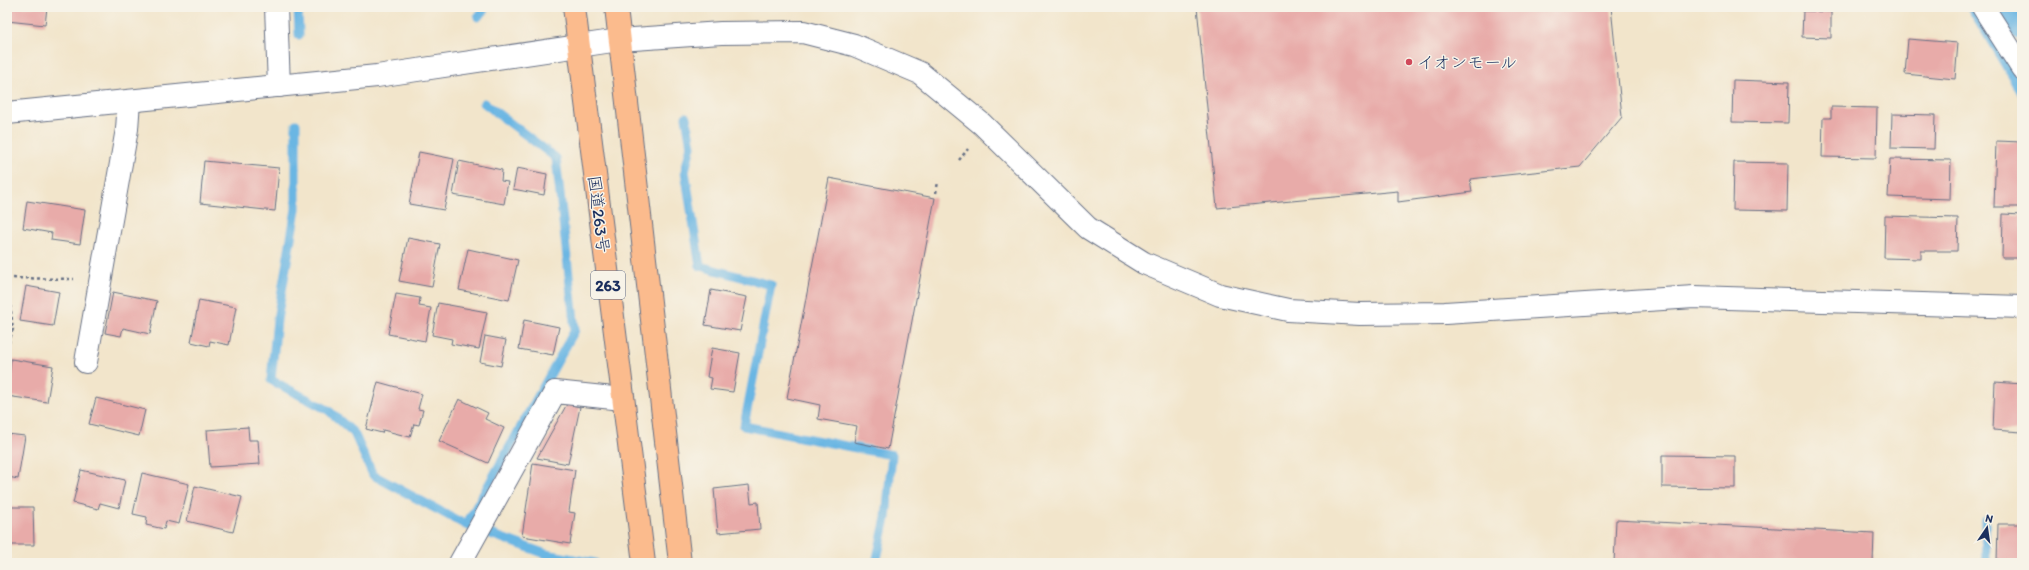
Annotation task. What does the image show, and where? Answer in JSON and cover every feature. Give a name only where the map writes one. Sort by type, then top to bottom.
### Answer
[{"type":"highway","name":"国道263号","points":[[574,7],[622,399],[644,563]]},
{"type":"highway","name":"263","points":[[616,7],[680,563]]},
{"type":"street","points":[[276,7],[279,86]]},
{"type":"street","points":[[1983,7],[2022,68]]},
{"type":"street","points":[[7,113],[377,76],[619,40],[721,33],[803,32],[854,45],[920,73],[982,124],[1088,228],[1144,263],[1220,295],[1288,310],[1342,314],[1445,313],[1694,297],[2022,307]]},
{"type":"street","points":[[86,362],[127,129],[129,101]]},
{"type":"street","points":[[460,563],[555,392],[622,399]]},
{"type":"path","points":[[959,160],[968,149]]},
{"type":"path","points":[[936,193],[938,182]]},
{"type":"path","points":[[7,350],[13,329],[7,278],[100,280]]},
{"type":"building","points":[[7,7],[47,7],[45,25],[7,21]]},
{"type":"building","name":"イオンモール","points":[[1197,7],[1611,7],[1622,117],[1580,167],[1470,179],[1472,192],[1398,202],[1398,191],[1217,208]]},
{"type":"building","points":[[1803,11],[1831,12],[1831,38],[1802,37]]},
{"type":"building","points":[[1908,39],[1958,43],[1955,79],[1905,74]]},
{"type":"building","points":[[1733,80],[1789,82],[1788,123],[1732,122]]},
{"type":"building","points":[[1831,107],[1877,108],[1876,158],[1822,157],[1823,118],[1831,118]]},
{"type":"building","points":[[1892,114],[1935,115],[1934,149],[1891,148]]},
{"type":"building","points":[[1996,141],[2022,142],[2022,207],[1994,207]]},
{"type":"building","points":[[419,152],[454,159],[444,210],[409,204]]},
{"type":"building","points":[[1890,159],[1951,160],[1950,199],[1888,197]]},
{"type":"building","points":[[204,161],[279,168],[275,211],[200,203]]},
{"type":"building","points":[[459,161],[502,170],[501,181],[508,182],[504,204],[453,195]]},
{"type":"building","points":[[1734,162],[1788,163],[1787,211],[1733,210]]},
{"type":"building","points":[[517,168],[547,174],[544,195],[513,189]]},
{"type":"building","points":[[829,178],[935,198],[888,449],[854,442],[857,426],[818,419],[820,405],[787,398]]},
{"type":"building","points":[[27,201],[85,210],[80,244],[51,240],[52,233],[23,228]]},
{"type":"building","points":[[2003,214],[2022,215],[2022,258],[2002,258]]},
{"type":"building","points":[[1885,216],[1958,218],[1957,251],[1921,251],[1921,259],[1884,258]]},
{"type":"building","points":[[408,238],[440,244],[432,287],[399,281]]},
{"type":"building","points":[[468,249],[518,260],[509,300],[459,290]]},
{"type":"building","points":[[26,286],[59,292],[53,326],[20,321]]},
{"type":"building","points":[[711,290],[747,297],[740,331],[705,325]]},
{"type":"building","points":[[113,292],[157,301],[150,334],[123,328],[121,336],[105,333]]},
{"type":"building","points":[[396,294],[420,298],[419,306],[431,308],[425,341],[388,334]]},
{"type":"building","points":[[199,300],[236,307],[229,345],[210,341],[209,346],[191,342]]},
{"type":"building","points":[[438,303],[487,312],[479,349],[451,344],[452,339],[432,335]]},
{"type":"building","points":[[524,320],[559,327],[553,355],[519,349]]},
{"type":"building","points":[[485,336],[506,340],[501,366],[480,362]]},
{"type":"building","points":[[712,348],[740,353],[733,392],[710,389],[712,378],[707,377]]},
{"type":"building","points":[[11,359],[53,366],[47,402],[7,396]]},
{"type":"building","points":[[378,382],[422,394],[418,409],[423,410],[419,425],[414,424],[410,437],[383,430],[382,433],[366,429]]},
{"type":"building","points":[[1995,382],[2022,384],[2022,432],[1993,430]]},
{"type":"building","points":[[96,398],[145,410],[139,436],[89,424]]},
{"type":"building","points":[[459,399],[488,413],[485,419],[504,428],[488,463],[439,441]]},
{"type":"building","points":[[567,404],[580,407],[568,464],[537,458]]},
{"type":"building","points":[[248,427],[249,440],[258,440],[260,464],[210,467],[207,430]]},
{"type":"building","points":[[7,434],[25,436],[18,479],[8,477],[9,465],[7,464]]},
{"type":"building","points":[[1662,455],[1735,456],[1735,488],[1662,487]]},
{"type":"building","points":[[533,463],[575,470],[569,512],[575,513],[570,544],[522,536]]},
{"type":"building","points":[[81,470],[125,480],[119,508],[100,503],[98,509],[73,503]]},
{"type":"building","points":[[142,473],[189,484],[179,524],[166,521],[164,529],[146,525],[147,517],[133,514]]},
{"type":"building","points":[[749,485],[751,503],[758,502],[760,529],[718,533],[714,489]]},
{"type":"building","points":[[195,486],[242,497],[233,532],[187,521]]},
{"type":"building","points":[[7,507],[33,507],[34,545],[7,545]]},
{"type":"building","points":[[1616,520],[1874,533],[1873,563],[1614,563]]},
{"type":"building","points":[[1998,524],[2022,524],[2022,563],[1997,562]]},
{"type":"waterway","points":[[298,7],[299,35]]},
{"type":"waterway","points":[[478,17],[486,7]]},
{"type":"waterway","points":[[1971,7],[2022,93]]},
{"type":"waterway","points":[[2011,7],[2022,24]]},
{"type":"waterway","points":[[466,525],[575,330],[556,158],[484,103]]},
{"type":"waterway","points":[[686,117],[691,146],[685,171],[700,266],[771,285],[744,426],[892,455],[886,518],[876,563]]},
{"type":"waterway","points":[[296,124],[296,209],[277,320],[271,380],[328,410],[354,433],[373,475],[466,525],[546,554],[595,563]]},
{"type":"waterway","points":[[1985,521],[1986,563]]},
{"type":"place","name":"イオンモール","points":[[1409,62]]}]
